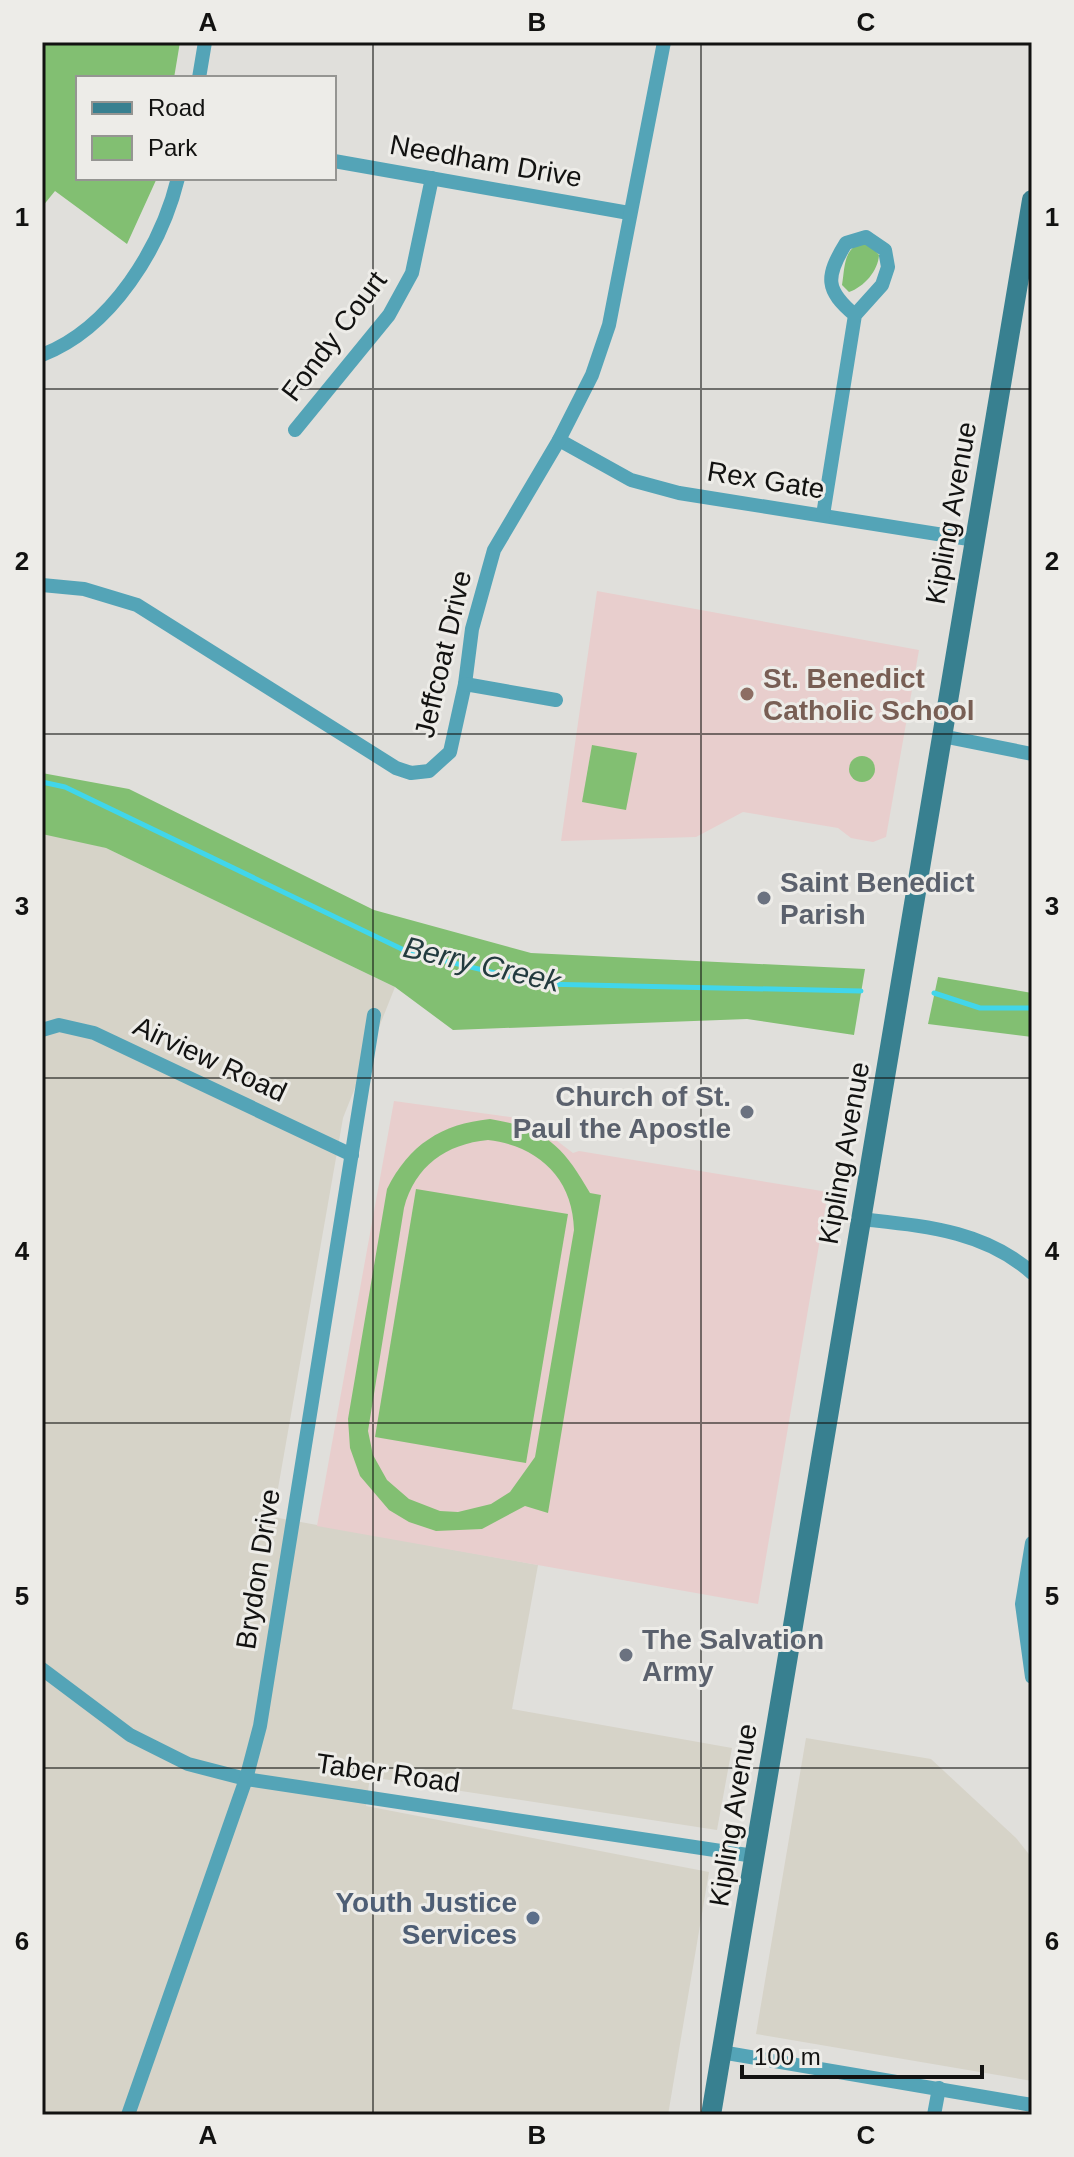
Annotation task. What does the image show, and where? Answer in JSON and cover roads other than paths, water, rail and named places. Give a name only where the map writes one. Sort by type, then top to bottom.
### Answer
[{"type":"main road","name":"Kipling Avenue","points":[[711,2115],[1032,200]]},
{"type":"street","points":[[199,76],[205,42]]},
{"type":"street","name":"Jeffcoat Drive","points":[[42,585],[84,589],[137,605],[396,768],[411,773],[434,769],[450,752],[465,684],[472,629],[494,550],[559,440],[592,375],[609,325],[664,42]]},
{"type":"street","name":"Needham Drive","points":[[336,161],[629,213]]},
{"type":"street","name":"Fondy Court","points":[[295,430],[389,315],[412,273],[432,178]]},
{"type":"street","points":[[42,355],[96,320],[124,286],[153,246],[166,218],[177,180]]},
{"type":"street","points":[[823,515],[855,315],[882,285],[888,267],[885,250],[866,237],[846,243],[835,260],[831,281],[835,298],[855,315]]},
{"type":"street","name":"Rex Gate","points":[[559,440],[643,483],[679,493],[975,540]]},
{"type":"street","points":[[465,684],[556,700]]},
{"type":"street","points":[[942,736],[1032,754]]},
{"type":"street","name":"Brydon Drive","points":[[128,2115],[246,1779],[260,1726],[374,1015]]},
{"type":"street","name":"Airview Road","points":[[42,1030],[59,1025],[94,1033],[352,1155]]},
{"type":"street","points":[[861,1219],[976,1237],[1010,1253],[1032,1273]]},
{"type":"street","points":[[1032,1543],[1022,1604],[1032,1677]]},
{"type":"street","name":"Taber Road","points":[[42,1669],[130,1735],[188,1764],[246,1779],[754,1856]]},
{"type":"street","points":[[721,2052],[1032,2105]]},
{"type":"street","points":[[934,2115],[939,2088]]},
{"type":"waterway","name":"Berry Creek","points":[[42,782],[65,787],[408,952],[541,984],[861,991]]},
{"type":"waterway","name":"Berry Creek","points":[[934,993],[980,1008],[1032,1008]]},
{"type":"place","name":"St. Benedict Catholic School","points":[[747,694]]},
{"type":"place","name":"Saint Benedict Parish","points":[[764,898]]},
{"type":"place","name":"Church of St. Paul the Apostle","points":[[747,1112]]},
{"type":"place","name":"The Salvation Army","points":[[626,1655]]},
{"type":"place","name":"Youth Justice Services","points":[[533,1918]]}]
